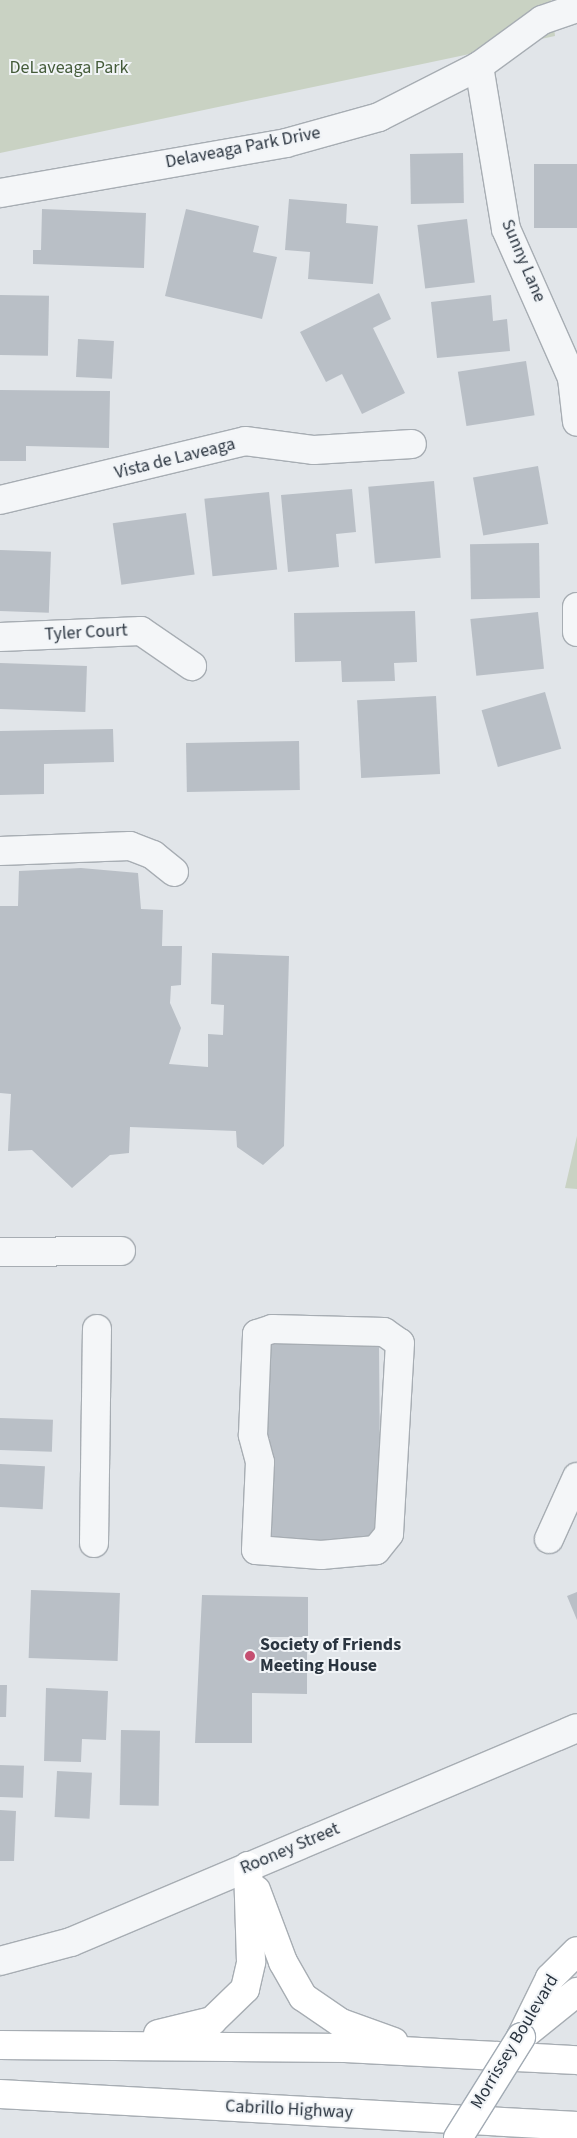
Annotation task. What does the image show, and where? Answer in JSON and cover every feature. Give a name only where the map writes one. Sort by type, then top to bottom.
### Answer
[{"type":"main road","points":[[48,2045],[175,2032],[226,2012],[249,1977],[248,1866]]},
{"type":"main road","points":[[248,1866],[282,1962],[303,1997],[341,2023],[431,2053]]},
{"type":"main road","name":"Morrissey Boulevard","points":[[458,2138],[521,2038],[550,1978],[570,1957]]},
{"type":"main road","points":[[521,2038],[577,1992]]},
{"type":"main road","points":[[0,2045],[431,2053],[577,2060]]},
{"type":"main road","name":"Cabrillo Highway","points":[[0,2094],[577,2126]]},
{"type":"street","name":"Delaveaga Park Drive","points":[[0,193],[286,143],[379,117],[479,66],[542,20],[577,8]]},
{"type":"street","name":"Sunny Lane","points":[[479,66],[506,229],[572,378],[577,422]]},
{"type":"street","name":"Vista de Laveaga","points":[[0,500],[245,441],[314,450],[412,444]]},
{"type":"street","points":[[577,607],[577,632]]},
{"type":"street","name":"Tyler Court","points":[[0,637],[141,631],[192,666]]},
{"type":"street","points":[[0,851],[130,846],[153,855],[174,872]]},
{"type":"street","points":[[0,1252],[121,1251]]},
{"type":"street","points":[[94,1544],[97,1329]]},
{"type":"street","points":[[272,1329],[384,1332],[400,1343],[389,1534],[376,1550],[321,1555],[256,1550],[260,1462],[253,1435],[257,1334],[272,1329]]},
{"type":"street","points":[[549,1539],[577,1477]]},
{"type":"street","name":"Rooney Street","points":[[0,1961],[62,1945],[577,1728]]},
{"type":"green space","name":"DeLaveaga Park","points":[[0,0],[551,0],[555,36],[0,153]]},
{"type":"green space","points":[[577,1136],[577,1189],[565,1188]]},
{"type":"building","points":[[463,153],[464,203],[411,204],[410,154]]},
{"type":"building","points":[[534,164],[577,164],[577,228],[534,228]]},
{"type":"building","points":[[289,199],[347,204],[346,223],[378,226],[373,284],[308,279],[310,252],[285,250]]},
{"type":"building","points":[[42,209],[146,213],[144,268],[33,264],[33,250],[41,250]]},
{"type":"building","points":[[186,209],[259,226],[253,252],[277,257],[262,319],[165,296]]},
{"type":"building","points":[[467,219],[475,283],[425,289],[417,225]]},
{"type":"building","points":[[379,293],[391,319],[373,328],[405,393],[362,414],[342,374],[326,382],[300,332]]},
{"type":"building","points":[[0,295],[49,296],[48,356],[0,355]]},
{"type":"building","points":[[491,295],[493,321],[507,319],[510,351],[437,358],[431,302]]},
{"type":"building","points":[[78,339],[114,341],[112,379],[76,377]]},
{"type":"building","points":[[526,361],[535,415],[466,426],[458,372]]},
{"type":"building","points":[[0,390],[110,391],[109,448],[26,446],[26,461],[0,461]]},
{"type":"building","points":[[538,466],[548,524],[483,536],[473,477]]},
{"type":"building","points":[[434,481],[441,558],[375,563],[368,487]]},
{"type":"building","points":[[352,489],[356,532],[336,534],[339,567],[288,572],[281,495]]},
{"type":"building","points":[[269,492],[277,570],[213,576],[204,499]]},
{"type":"building","points":[[186,513],[195,574],[121,585],[113,523]]},
{"type":"building","points":[[539,543],[540,598],[471,599],[470,544]]},
{"type":"building","points":[[0,550],[51,552],[49,613],[0,611]]},
{"type":"building","points":[[415,611],[417,662],[394,663],[395,681],[342,682],[341,661],[295,662],[294,613]]},
{"type":"building","points":[[538,612],[544,669],[476,676],[470,619]]},
{"type":"building","points":[[0,663],[87,666],[85,712],[0,709]]},
{"type":"building","points":[[545,692],[561,749],[498,767],[482,710]]},
{"type":"building","points":[[436,696],[440,774],[361,778],[357,700]]},
{"type":"building","points":[[113,729],[114,762],[44,764],[44,794],[0,795],[0,731]]},
{"type":"building","points":[[299,741],[300,790],[187,792],[186,743]]},
{"type":"building","points":[[81,868],[138,873],[141,909],[163,910],[162,946],[182,946],[181,985],[171,986],[170,1003],[181,1028],[169,1064],[208,1067],[208,1034],[223,1035],[224,1005],[211,1004],[212,953],[289,956],[284,1146],[263,1165],[237,1147],[236,1131],[130,1127],[129,1153],[110,1155],[72,1188],[32,1150],[8,1151],[11,1094],[0,1093],[0,906],[18,906],[19,871]]},
{"type":"building","points":[[267,1340],[379,1343],[380,1466],[373,1539],[322,1547],[268,1539],[270,1438],[261,1438]]},
{"type":"building","points":[[0,1418],[53,1420],[52,1452],[0,1450]]},
{"type":"building","points":[[0,1464],[45,1466],[43,1509],[0,1507]]},
{"type":"building","points":[[31,1590],[120,1593],[118,1661],[29,1658]]},
{"type":"building","points":[[577,1592],[577,1620],[567,1596]]},
{"type":"building","points":[[202,1595],[308,1597],[308,1637],[265,1637],[265,1645],[307,1645],[307,1694],[252,1693],[252,1743],[195,1743]]},
{"type":"building","points":[[0,1685],[7,1685],[6,1717],[0,1717]]},
{"type":"building","points":[[46,1688],[108,1691],[106,1740],[82,1739],[81,1762],[44,1761]]},
{"type":"building","points":[[121,1730],[160,1731],[159,1806],[120,1805]]},
{"type":"building","points":[[0,1765],[24,1766],[23,1798],[0,1797]]},
{"type":"building","points":[[57,1771],[92,1773],[90,1819],[55,1817]]},
{"type":"building","points":[[0,1810],[16,1811],[14,1861],[0,1861]]},
{"type":"place","name":"Society of Friends Meeting House","points":[[250,1656]]}]
